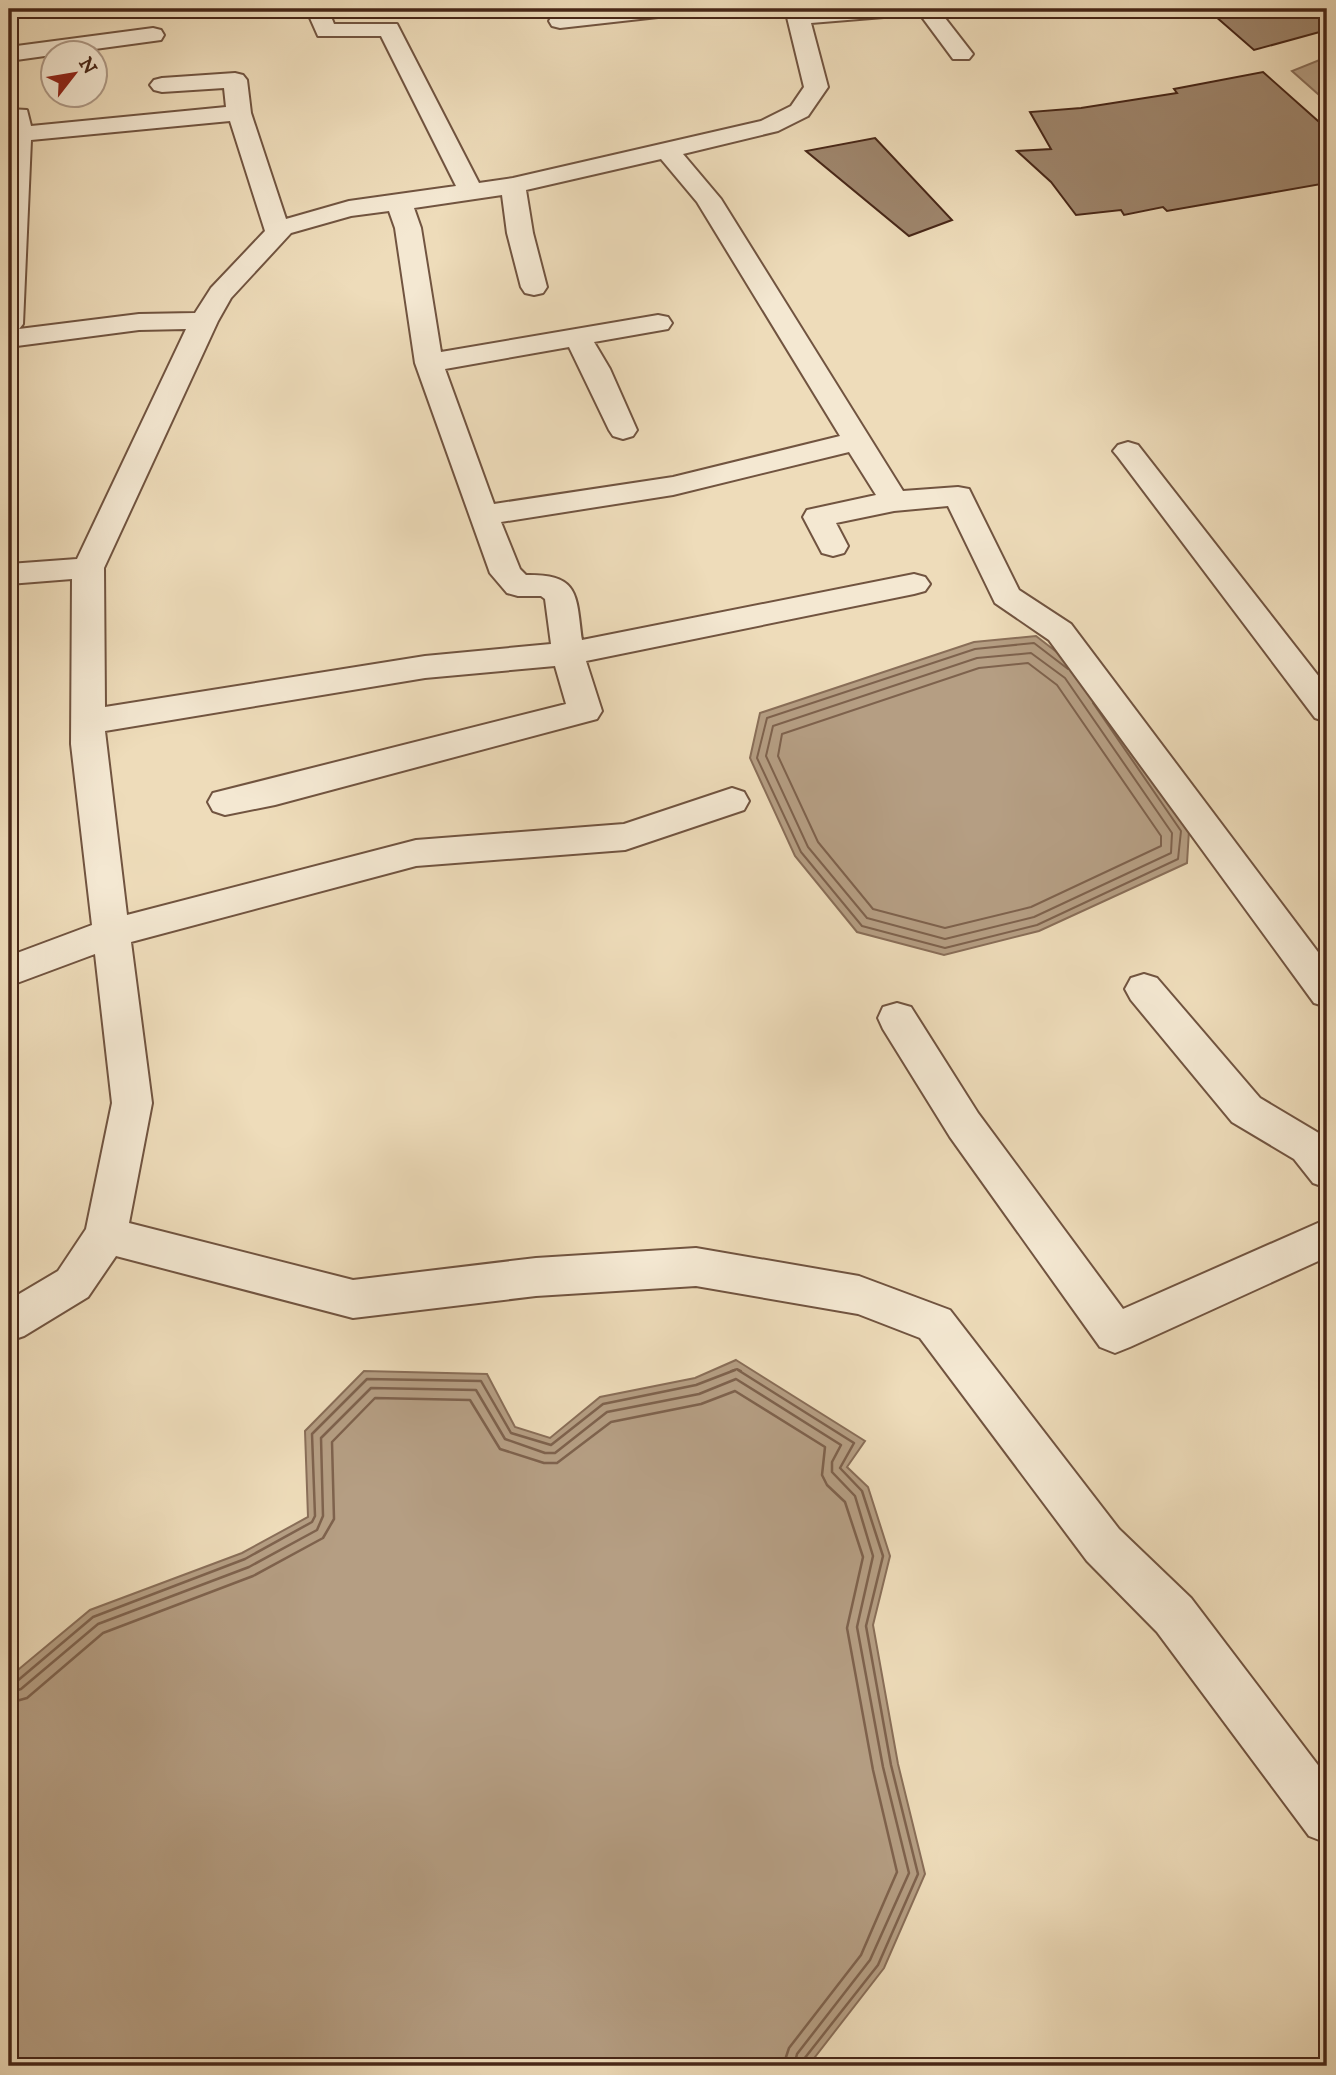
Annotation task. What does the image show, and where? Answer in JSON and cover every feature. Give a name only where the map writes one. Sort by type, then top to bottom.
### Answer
[{"type":"street","points":[[149,9],[166,118]]},
{"type":"street","points":[[317,9],[326,31],[389,29],[471,192]]},
{"type":"street","points":[[560,21],[667,9]]},
{"type":"street","points":[[9,1322],[73,1284],[106,1235],[132,1103],[88,744],[88,568],[204,321],[220,294],[282,229],[349,209],[513,186],[769,126],[800,111],[816,87],[797,13],[896,9]]},
{"type":"street","points":[[927,9],[961,54]]},
{"type":"street","points":[[9,54],[153,35]]},
{"type":"street","points":[[162,85],[235,79],[239,113],[278,232]]},
{"type":"street","points":[[9,324],[14,125],[239,113]]},
{"type":"street","points":[[667,150],[708,199],[894,501]]},
{"type":"street","points":[[513,186],[520,233],[534,287]]},
{"type":"street","points":[[225,802],[275,792],[585,711],[568,654],[560,595],[548,584],[518,586],[506,573],[483,515],[429,363],[408,228],[399,202]]},
{"type":"street","points":[[9,339],[139,322],[204,321]]},
{"type":"street","points":[[429,363],[658,323]]},
{"type":"street","points":[[577,336],[596,369],[624,430]]},
{"type":"street","points":[[483,515],[673,486],[857,442]]},
{"type":"street","points":[[1128,451],[1327,710]]},
{"type":"street","points":[[833,546],[818,517],[894,501],[958,496],[1006,596],[1060,632],[1327,992]]},
{"type":"street","points":[[9,573],[88,568]]},
{"type":"street","points":[[88,722],[425,667],[568,654],[914,584]]},
{"type":"street","points":[[9,971],[111,933],[416,853],[625,837],[732,801]]},
{"type":"street","points":[[1144,989],[1246,1110],[1308,1147],[1327,1171]]},
{"type":"street","points":[[897,1018],[964,1125],[1115,1333],[1327,1237]]},
{"type":"street","points":[[106,1235],[353,1299],[536,1276],[696,1267],[859,1295],[935,1324],[1103,1545],[1174,1615],[1327,1818]]},
{"type":"water","points":[[1327,57],[1327,102],[1292,71]]},
{"type":"water","points":[[1036,636],[1076,667],[1189,830],[1187,863],[1039,931],[944,955],[857,932],[795,856],[750,758],[760,713],[974,642]]},
{"type":"water","points":[[736,1360],[865,1441],[847,1467],[868,1487],[890,1556],[873,1625],[898,1764],[925,1874],[884,1968],[808,2066],[9,2066],[9,1692],[13,1674],[90,1610],[242,1553],[308,1517],[305,1431],[364,1371],[487,1374],[515,1427],[550,1438],[600,1397],[695,1378]]},
{"type":"building","points":[[1207,9],[1327,9],[1327,30],[1254,50]]},
{"type":"building","points":[[1263,72],[1327,129],[1327,183],[1167,211],[1163,207],[1124,215],[1121,210],[1076,215],[1051,182],[1017,151],[1051,149],[1030,112],[1081,108],[1177,93],[1174,89]]},
{"type":"building","points":[[875,138],[952,220],[909,236],[806,151]]}]
